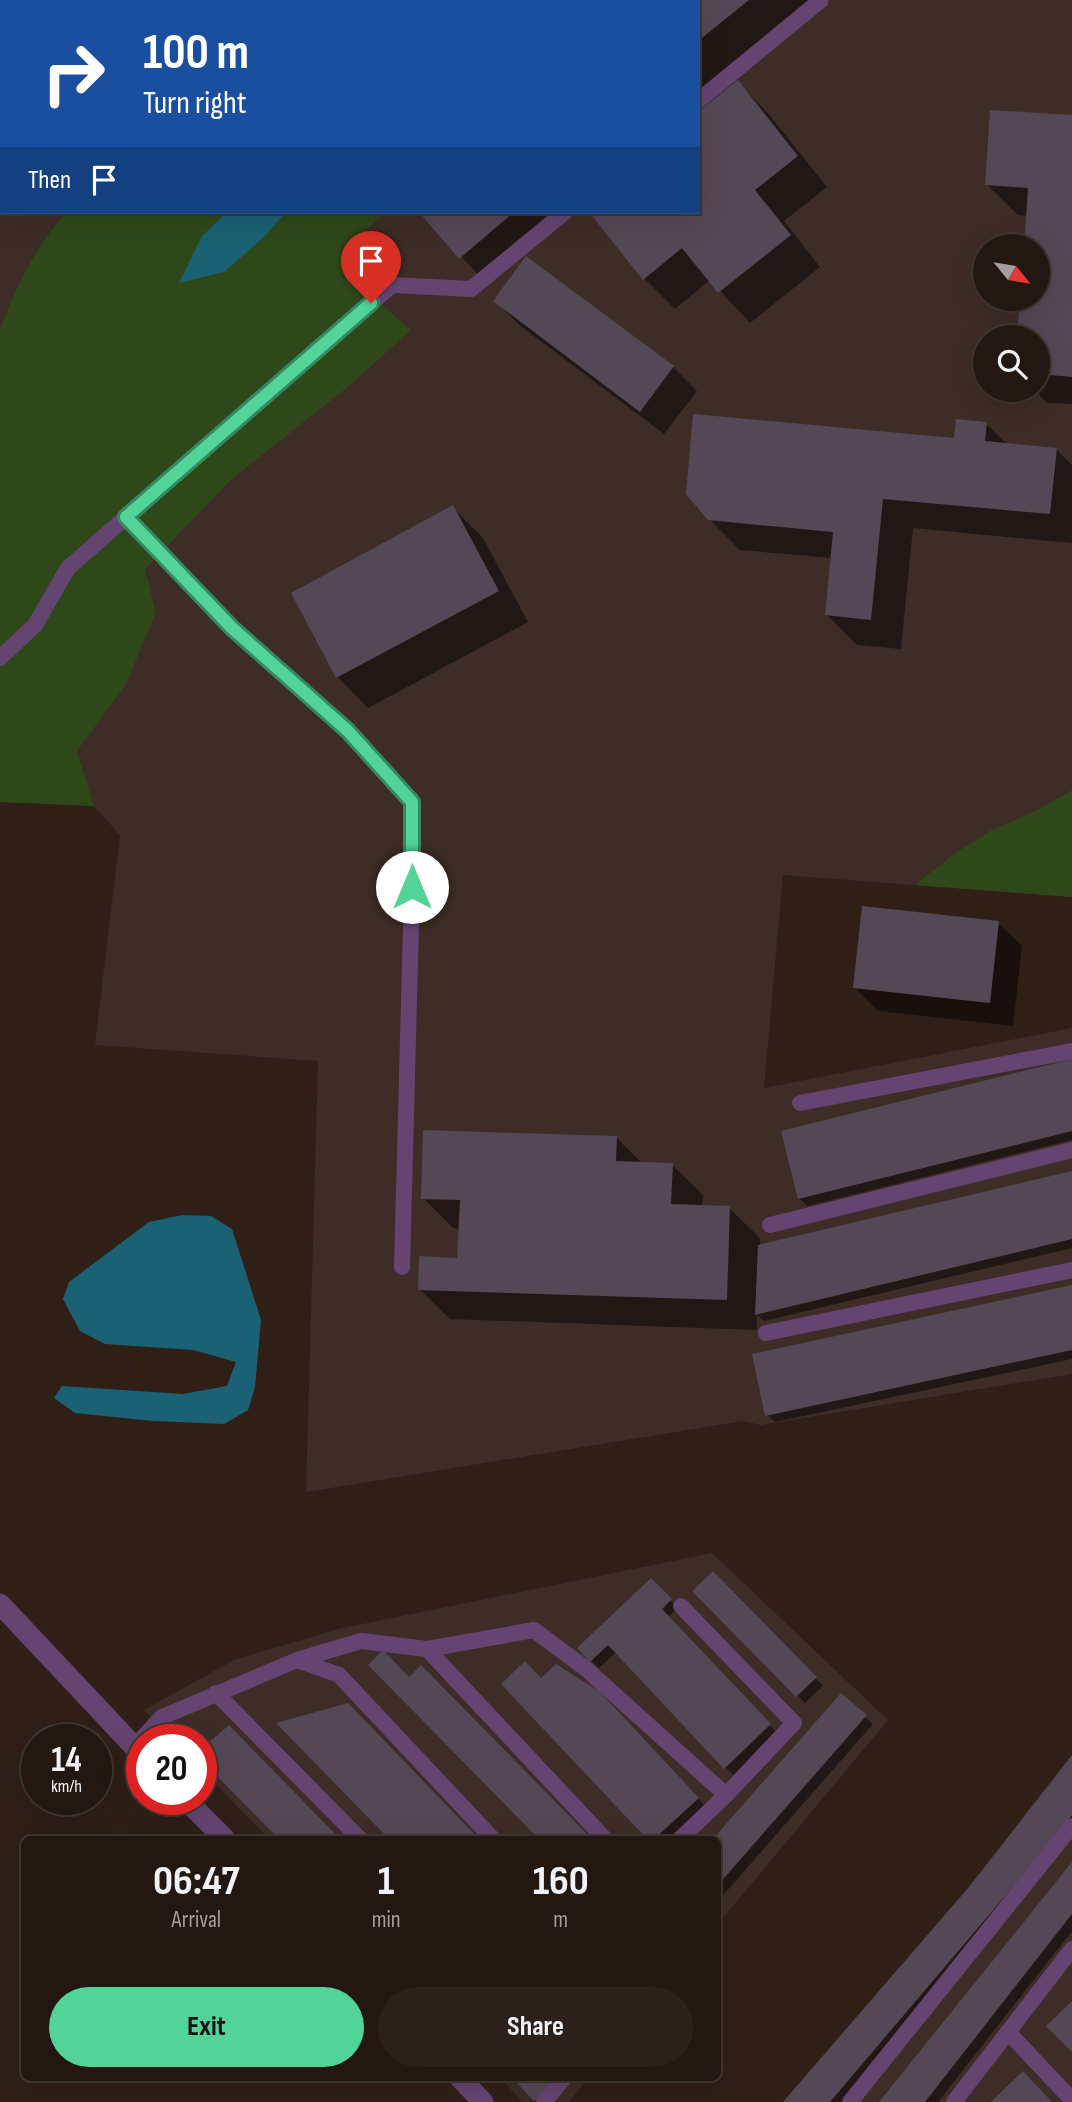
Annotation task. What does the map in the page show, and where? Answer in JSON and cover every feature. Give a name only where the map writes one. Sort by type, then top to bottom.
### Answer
[{"type":"street","points":[[0,1604],[9,1623],[126,1739]]},
{"type":"street","points":[[201,1815],[222,1836]]},
{"type":"street","points":[[463,2081],[483,2102]]},
{"type":"lane","points":[[700,99],[821,0]]},
{"type":"lane","points":[[0,658],[35,625],[68,568],[391,285],[471,289],[563,214]]},
{"type":"lane","points":[[126,517],[232,628],[348,731],[412,802],[402,1266]]},
{"type":"lane","points":[[800,1103],[1072,1051]]},
{"type":"lane","points":[[770,1225],[1072,1150]]},
{"type":"lane","points":[[766,1333],[1072,1270]]},
{"type":"lane","points":[[681,1606],[794,1723],[683,1836]]},
{"type":"lane","points":[[157,1724],[162,1717],[216,1693],[297,1661],[360,1642],[427,1649],[534,1630],[585,1668],[726,1795]]},
{"type":"lane","points":[[427,1649],[602,1836]]},
{"type":"lane","points":[[297,1661],[338,1675],[490,1836]]},
{"type":"lane","points":[[216,1693],[357,1836]]},
{"type":"lane","points":[[850,2102],[1072,1826]]},
{"type":"lane","points":[[954,2102],[1072,1949]]},
{"type":"lane","points":[[1008,2032],[1072,2100]]},
{"type":"lane","points":[[544,2102],[562,2081]]},
{"type":"shaded area","points":[[700,0],[1072,0],[1072,897],[783,875],[764,1088],[1072,1028],[1072,1374],[761,1425],[743,1421],[306,1492],[318,1061],[95,1045],[120,835],[94,806],[0,802],[0,214],[700,214]]},
{"type":"shaded area","points":[[712,1553],[888,1720],[721,1920],[721,1836],[266,1836],[217,1785],[217,1724],[158,1724],[144,1710],[234,1660],[338,1629]]},
{"type":"shaded area","points":[[1072,1755],[1072,2102],[783,2102],[969,1887]]},
{"type":"shaded area","points":[[503,2081],[586,2081],[569,2102],[523,2102]]},
{"type":"green space","points":[[64,214],[225,214],[202,236],[267,234],[284,214],[384,214],[365,231],[355,282],[411,330],[349,386],[232,479],[145,569],[156,613],[125,686],[77,751],[94,806],[0,802],[0,330],[27,268]]},
{"type":"green space","points":[[1072,790],[1072,897],[915,885],[954,854],[990,831],[1036,811]]},
{"type":"water","points":[[225,214],[284,214],[267,234],[224,272],[179,283],[202,236]]},
{"type":"water","points":[[182,1215],[211,1216],[232,1229],[261,1320],[255,1387],[248,1410],[224,1424],[153,1421],[75,1413],[54,1398],[62,1386],[183,1394],[227,1386],[236,1362],[193,1350],[105,1344],[80,1331],[63,1299],[69,1282],[149,1222]]},
{"type":"building","points":[[700,0],[749,0],[700,39]]},
{"type":"building","points":[[738,80],[798,156],[755,190],[791,235],[718,293],[682,248],[643,280],[591,214],[700,214],[700,110]]},
{"type":"building","points":[[990,110],[1072,115],[1072,377],[1050,375],[1050,325],[1018,325],[1019,312],[1050,312],[1050,234],[1025,234],[1028,188],[985,185]]},
{"type":"building","points":[[421,214],[512,214],[459,259]]},
{"type":"building","points":[[526,256],[674,366],[640,412],[493,301]]},
{"type":"building","points":[[693,414],[954,438],[956,419],[987,422],[985,441],[1057,448],[1050,514],[883,499],[871,620],[825,615],[833,532],[708,520],[686,494]]},
{"type":"building","points":[[453,505],[499,591],[336,678],[291,593]]},
{"type":"building","points":[[862,906],[999,921],[990,1003],[853,988]]},
{"type":"building","points":[[1072,1059],[1072,1131],[798,1199],[781,1131]]},
{"type":"building","points":[[423,1130],[617,1136],[616,1161],[673,1163],[671,1204],[730,1206],[727,1300],[418,1290],[419,1256],[457,1258],[460,1200],[421,1199]]},
{"type":"building","points":[[1072,1171],[1072,1239],[755,1315],[758,1245]]},
{"type":"building","points":[[1072,1285],[1072,1350],[765,1416],[752,1354]]},
{"type":"building","points":[[713,1571],[817,1677],[796,1697],[692,1591]]},
{"type":"building","points":[[651,1578],[672,1599],[662,1609],[771,1724],[724,1769],[608,1645],[590,1662],[577,1648]]},
{"type":"building","points":[[383,1650],[409,1677],[421,1665],[589,1836],[536,1836],[368,1665]]},
{"type":"building","points":[[525,1661],[541,1678],[556,1664],[600,1692],[699,1798],[657,1836],[644,1836],[501,1684]]},
{"type":"building","points":[[841,1693],[867,1715],[721,1882],[721,1836],[716,1836]]},
{"type":"building","points":[[348,1703],[476,1836],[386,1836],[276,1723]]},
{"type":"building","points":[[229,1725],[337,1836],[276,1836],[217,1776],[217,1735]]},
{"type":"building","points":[[1072,1755],[1072,1815],[1050,1843],[830,2102],[783,2102],[969,1887]]},
{"type":"building","points":[[1072,1862],[1072,1914],[925,2102],[879,2102]]},
{"type":"building","points":[[1072,2001],[1072,2052],[1046,2026]]},
{"type":"building","points":[[1023,2071],[1052,2102],[991,2102]]},
{"type":"building","points":[[515,2081],[553,2081],[534,2101]]},
{"type":"route","points":[[371,303],[126,517],[232,628],[348,731],[412,802],[412,887]]}]
